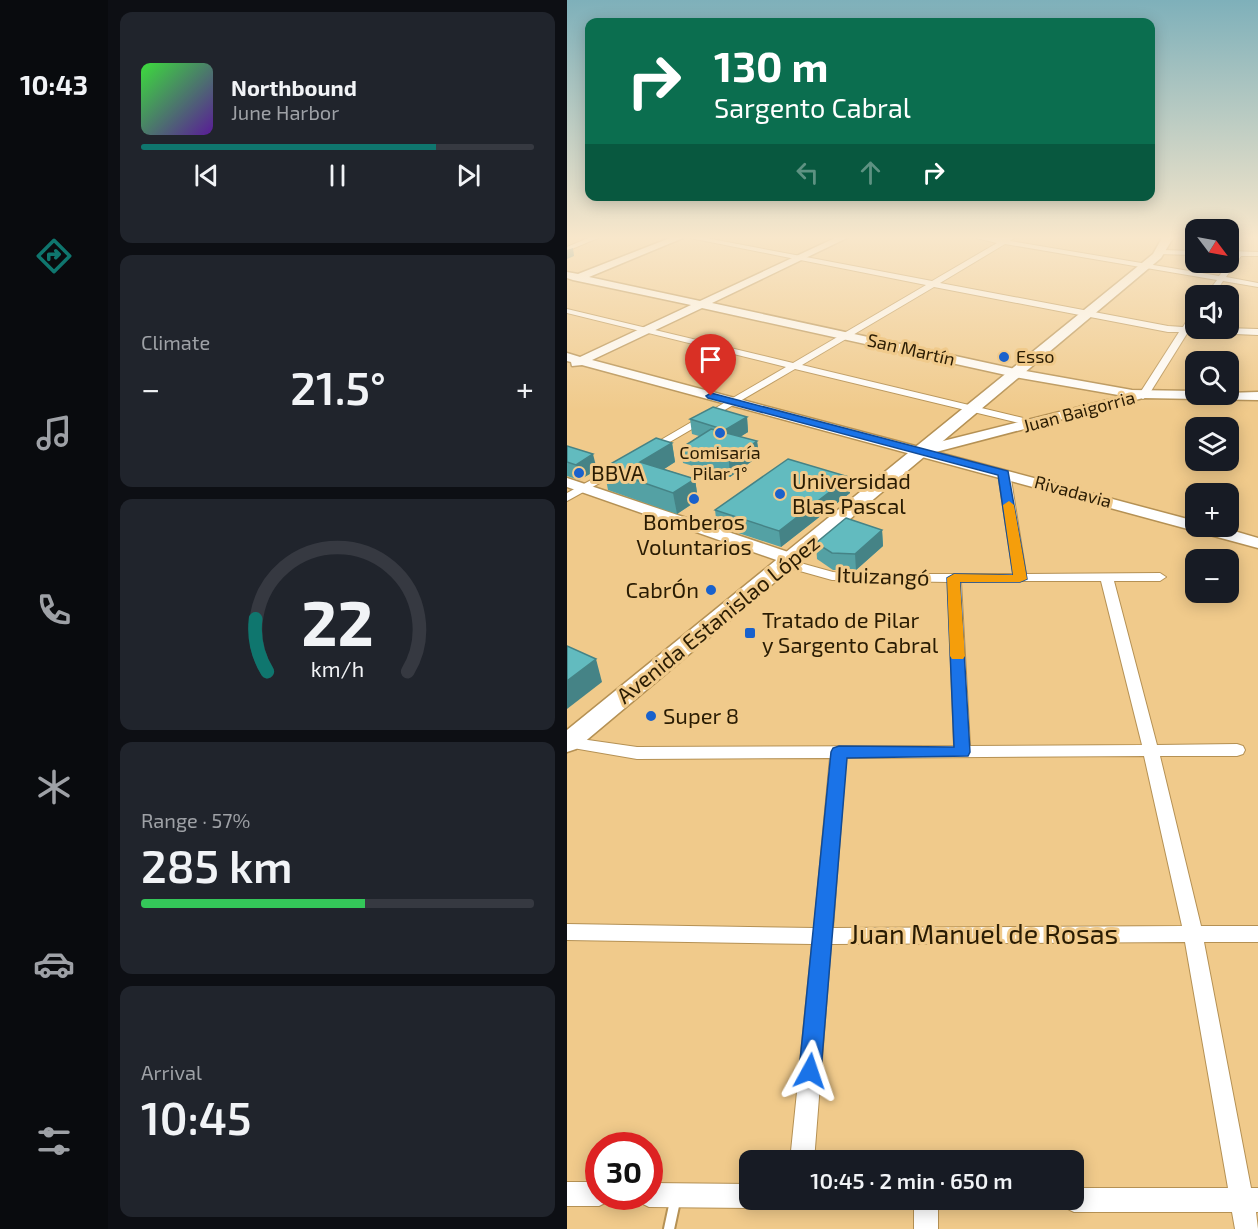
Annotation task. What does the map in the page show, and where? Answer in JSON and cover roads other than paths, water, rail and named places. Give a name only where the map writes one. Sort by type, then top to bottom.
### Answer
[{"type":"main road","name":"Avenida Estanislao López","points":[[568,742],[1109,295]]},
{"type":"street","name":"San Martín","points":[[663,295],[1015,373],[1143,396],[1258,396]]},
{"type":"street","points":[[571,362],[721,295]]},
{"type":"street","points":[[644,453],[913,295]]},
{"type":"street","points":[[990,295],[1183,331],[1258,332]]},
{"type":"street","points":[[567,311],[1036,424]]},
{"type":"street","name":"Juan Baigorria","points":[[920,452],[1143,396],[1185,328]]},
{"type":"street","name":"Rivadavia","points":[[571,362],[733,402],[1185,523]]},
{"type":"street","points":[[567,498],[634,459]]},
{"type":"street","points":[[1004,473],[1020,579]]},
{"type":"street","name":"Ituizangó","points":[[567,482],[788,561],[842,577],[1020,579],[1160,577]]},
{"type":"street","name":"Rivadavia","points":[[1236,537],[1258,543]]},
{"type":"street","points":[[954,578],[962,752]]},
{"type":"street","points":[[1107,578],[1151,751],[1193,933],[1249,1200],[1247,1229]]},
{"type":"street","points":[[568,742],[637,753],[1237,750]]},
{"type":"street","points":[[803,1150],[839,752]]},
{"type":"street","name":"Juan Manuel de Rosas","points":[[567,932],[822,936],[1258,934]]},
{"type":"street","points":[[567,1194],[585,1194]]},
{"type":"street","points":[[663,1195],[739,1196]]},
{"type":"street","points":[[1084,1200],[1249,1200]]},
{"type":"street","points":[[926,1210],[926,1229]]},
{"type":"lane","points":[[669,1229],[676,1195]]},
{"type":"place","name":"Esso","points":[[1004,357]]},
{"type":"place","name":"Comisaría Pilar 1°","points":[[720,433]]},
{"type":"place","name":"BBVA","points":[[579,473]]},
{"type":"place","name":"Universidad Blas Pascal","points":[[780,494]]},
{"type":"place","name":"Bomberos Voluntarios","points":[[694,499]]},
{"type":"place","name":"CabrÓn","points":[[711,590]]},
{"type":"place","name":"Tratado de Pilar y Sargento Cabral","points":[[750,633]]},
{"type":"place","name":"Super 8","points":[[651,716]]}]
